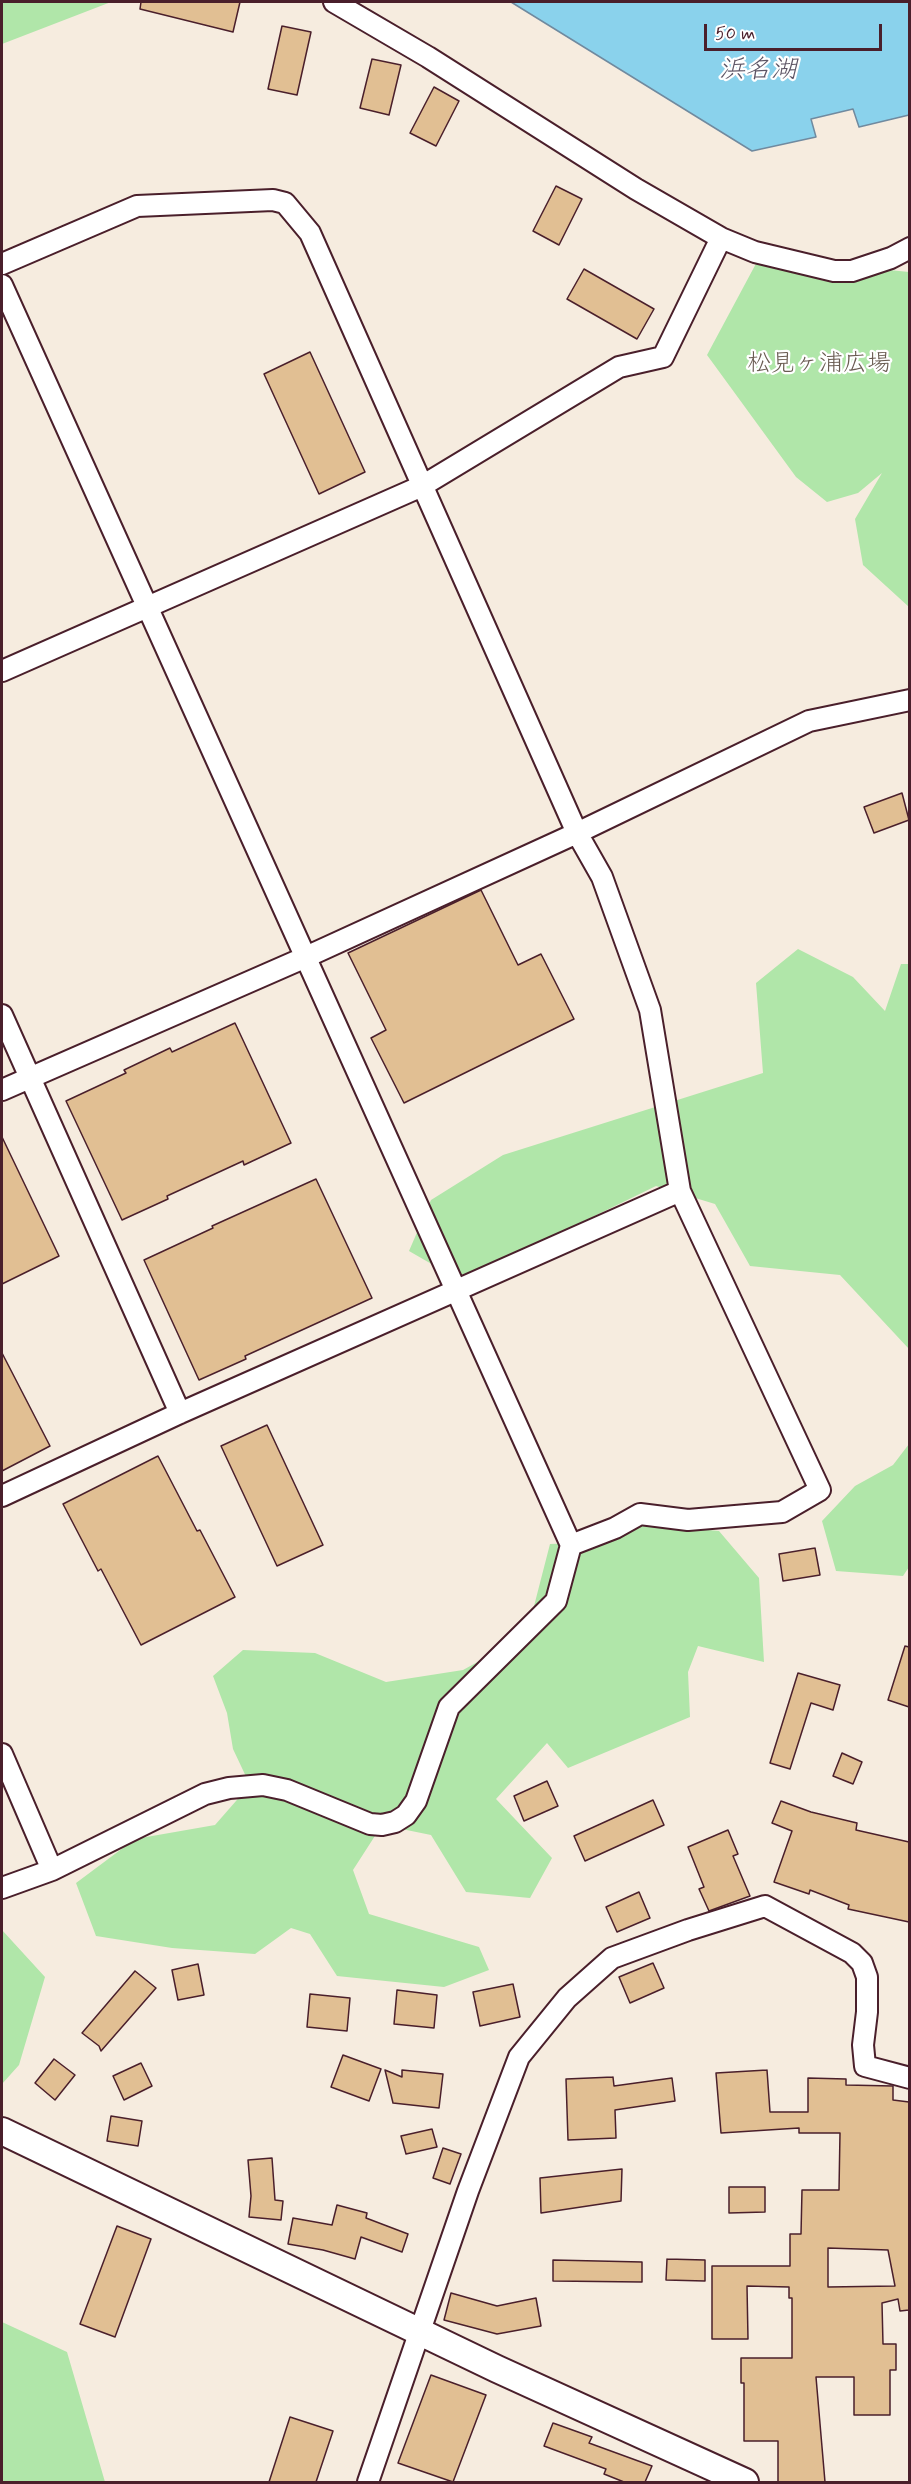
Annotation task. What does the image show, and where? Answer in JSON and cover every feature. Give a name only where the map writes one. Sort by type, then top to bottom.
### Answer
[{"type":"street","points":[[334,2],[428,57],[636,189],[721,238],[755,252],[834,271],[852,271],[891,258],[909,248]]},
{"type":"street","points":[[2,264],[137,206],[273,200],[285,203],[310,233],[577,833],[602,877],[650,1010],[680,1191],[820,1490],[782,1512],[688,1520],[640,1514],[615,1528],[571,1545]]},
{"type":"street","points":[[2,671],[422,486],[619,367],[663,357],[721,238]]},
{"type":"street","points":[[2,285],[571,1545],[556,1601],[449,1707],[416,1801],[406,1815],[395,1822],[382,1825],[370,1824],[286,1790],[251,1785],[205,1794],[52,1870],[2,1888]]},
{"type":"street","points":[[2,1090],[306,957],[577,833],[809,721],[909,700]]},
{"type":"street","points":[[2,1015],[180,1413]]},
{"type":"street","points":[[2,1496],[180,1413],[680,1191]]},
{"type":"street","points":[[2,1754],[52,1870]]},
{"type":"street","points":[[368,2482],[468,2191],[519,2057],[567,1998],[612,1958],[688,1930],[765,1906],[852,1953],[862,1964],[867,1977],[867,2012],[863,2045],[865,2066],[909,2078]]},
{"type":"street","points":[[2,2131],[421,2331],[745,2482]]},
{"type":"green space","points":[[2,2],[111,2],[2,44]]},
{"type":"green space","name":"松見ヶ浦広場","points":[[759,258],[824,281],[852,283],[889,270],[909,272],[909,607],[863,565],[855,519],[882,473],[858,493],[827,502],[796,477],[707,355]]},
{"type":"green space","points":[[798,949],[853,977],[885,1011],[901,964],[909,964],[909,1349],[840,1275],[750,1266],[715,1204],[656,1186],[461,1281],[409,1251],[431,1200],[503,1155],[763,1073],[756,983]]},
{"type":"green space","points":[[909,1444],[909,1567],[903,1576],[836,1571],[822,1521],[855,1486],[893,1465]]},
{"type":"green space","points":[[646,1524],[719,1531],[759,1578],[764,1662],[698,1646],[688,1672],[690,1717],[568,1768],[547,1743],[496,1799],[552,1858],[530,1898],[466,1892],[431,1835],[382,1825],[353,1870],[369,1914],[479,1947],[489,1970],[444,1987],[337,1976],[310,1934],[291,1928],[255,1954],[172,1948],[96,1936],[76,1883],[135,1839],[215,1825],[250,1785],[233,1749],[227,1713],[213,1676],[243,1650],[315,1653],[386,1682],[463,1670],[514,1642],[533,1610],[550,1544],[604,1542]]},
{"type":"green space","points":[[2,1930],[45,1977],[19,2065],[2,2084]]},
{"type":"green space","points":[[2,2322],[67,2352],[105,2482],[2,2482]]},
{"type":"water","name":"浜名湖","points":[[511,2],[909,2],[909,115],[859,127],[853,109],[811,119],[816,137],[752,151]]},
{"type":"building","points":[[141,2],[240,2],[233,32],[140,9]]},
{"type":"building","points":[[282,26],[311,32],[297,95],[268,89]]},
{"type":"building","points":[[372,59],[401,65],[389,115],[360,108]]},
{"type":"building","points":[[434,87],[459,101],[436,146],[410,133]]},
{"type":"building","points":[[556,186],[582,199],[559,245],[533,231]]},
{"type":"building","points":[[584,269],[654,309],[637,339],[567,299]]},
{"type":"building","points":[[310,352],[365,472],[319,494],[264,374]]},
{"type":"building","points":[[902,793],[909,820],[874,833],[864,807]]},
{"type":"building","points":[[481,890],[518,965],[541,954],[574,1019],[404,1103],[371,1038],[386,1030],[348,953]]},
{"type":"building","points":[[235,1023],[291,1143],[244,1165],[243,1161],[167,1196],[168,1199],[122,1220],[66,1101],[126,1073],[124,1070],[170,1048],[172,1052]]},
{"type":"building","points":[[2,1137],[59,1256],[2,1284]]},
{"type":"building","points":[[316,1179],[372,1298],[245,1356],[246,1359],[199,1380],[144,1260]]},
{"type":"building","points":[[2,1353],[50,1446],[2,1471]]},
{"type":"building","points":[[267,1425],[323,1545],[277,1566],[221,1446]]},
{"type":"building","points":[[158,1456],[235,1597],[141,1645],[101,1569],[98,1571],[63,1504]]},
{"type":"building","points":[[815,1548],[820,1575],[783,1581],[779,1554]]},
{"type":"building","points":[[905,1646],[909,1647],[909,1707],[888,1700]]},
{"type":"building","points":[[798,1673],[840,1685],[833,1710],[811,1703],[790,1769],[770,1763]]},
{"type":"building","points":[[842,1753],[862,1762],[853,1784],[833,1776]]},
{"type":"building","points":[[547,1781],[558,1806],[524,1821],[514,1796]]},
{"type":"building","points":[[653,1800],[664,1825],[585,1861],[574,1836]]},
{"type":"building","points":[[781,1801],[811,1812],[857,1823],[856,1830],[909,1842],[909,1922],[848,1909],[849,1905],[810,1890],[809,1894],[774,1882],[792,1831],[772,1823]]},
{"type":"building","points":[[728,1830],[738,1854],[733,1856],[750,1896],[709,1911],[699,1889],[704,1887],[688,1847]]},
{"type":"building","points":[[639,1892],[650,1918],[617,1932],[606,1907]]},
{"type":"building","points":[[653,1963],[664,1988],[630,2003],[619,1977]]},
{"type":"building","points":[[198,1964],[204,1995],[178,2000],[172,1970]]},
{"type":"building","points":[[135,1971],[156,1988],[101,2051],[99,2046],[82,2033]]},
{"type":"building","points":[[513,1984],[520,2017],[480,2026],[473,1992]]},
{"type":"building","points":[[397,1990],[437,1995],[434,2028],[394,2024]]},
{"type":"building","points":[[310,1994],[350,1998],[347,2031],[307,2027]]},
{"type":"building","points":[[343,2055],[381,2069],[369,2101],[331,2087]]},
{"type":"building","points":[[54,2059],[75,2075],[55,2100],[35,2083]]},
{"type":"building","points":[[141,2063],[152,2086],[124,2100],[113,2076]]},
{"type":"building","points":[[385,2070],[402,2077],[402,2070],[443,2074],[439,2108],[393,2103]]},
{"type":"building","points":[[767,2070],[770,2112],[808,2112],[808,2078],[846,2079],[846,2085],[893,2086],[893,2100],[909,2102],[909,2310],[900,2311],[898,2299],[882,2303],[883,2344],[896,2344],[896,2370],[890,2370],[890,2415],[854,2415],[854,2377],[816,2377],[825,2482],[778,2482],[778,2441],[744,2441],[744,2383],[741,2383],[741,2358],[792,2358],[792,2298],[789,2298],[789,2287],[747,2286],[748,2339],[712,2339],[712,2266],[790,2266],[790,2234],[801,2234],[802,2190],[839,2190],[840,2133],[799,2133],[799,2128],[721,2133],[716,2073]],"holes":[[[828,2248],[888,2250],[895,2286],[828,2287]]]},
{"type":"building","points":[[613,2077],[614,2086],[672,2078],[675,2101],[615,2110],[616,2138],[568,2140],[566,2079]]},
{"type":"building","points":[[111,2116],[142,2121],[138,2146],[107,2141]]},
{"type":"building","points":[[432,2129],[437,2147],[406,2154],[401,2136]]},
{"type":"building","points":[[443,2148],[461,2154],[450,2184],[433,2178]]},
{"type":"building","points":[[272,2158],[275,2200],[283,2201],[281,2220],[249,2217],[251,2196],[248,2160]]},
{"type":"building","points":[[622,2169],[621,2201],[541,2213],[540,2178]]},
{"type":"building","points":[[729,2187],[765,2187],[765,2212],[729,2213]]},
{"type":"building","points":[[337,2205],[367,2213],[366,2218],[408,2234],[402,2252],[361,2237],[355,2259],[288,2244],[293,2218],[332,2225]]},
{"type":"building","points":[[117,2226],[151,2239],[115,2337],[80,2324]]},
{"type":"building","points":[[667,2259],[705,2260],[705,2281],[666,2280]]},
{"type":"building","points":[[553,2260],[642,2262],[642,2282],[553,2281]]},
{"type":"building","points":[[451,2293],[497,2306],[536,2298],[541,2326],[497,2334],[444,2320]]},
{"type":"building","points":[[431,2375],[486,2395],[453,2482],[398,2463]]},
{"type":"building","points":[[290,2417],[333,2431],[316,2482],[269,2482]]},
{"type":"building","points":[[553,2423],[592,2437],[589,2443],[652,2466],[645,2482],[624,2482],[604,2474],[606,2469],[544,2446]]}]
